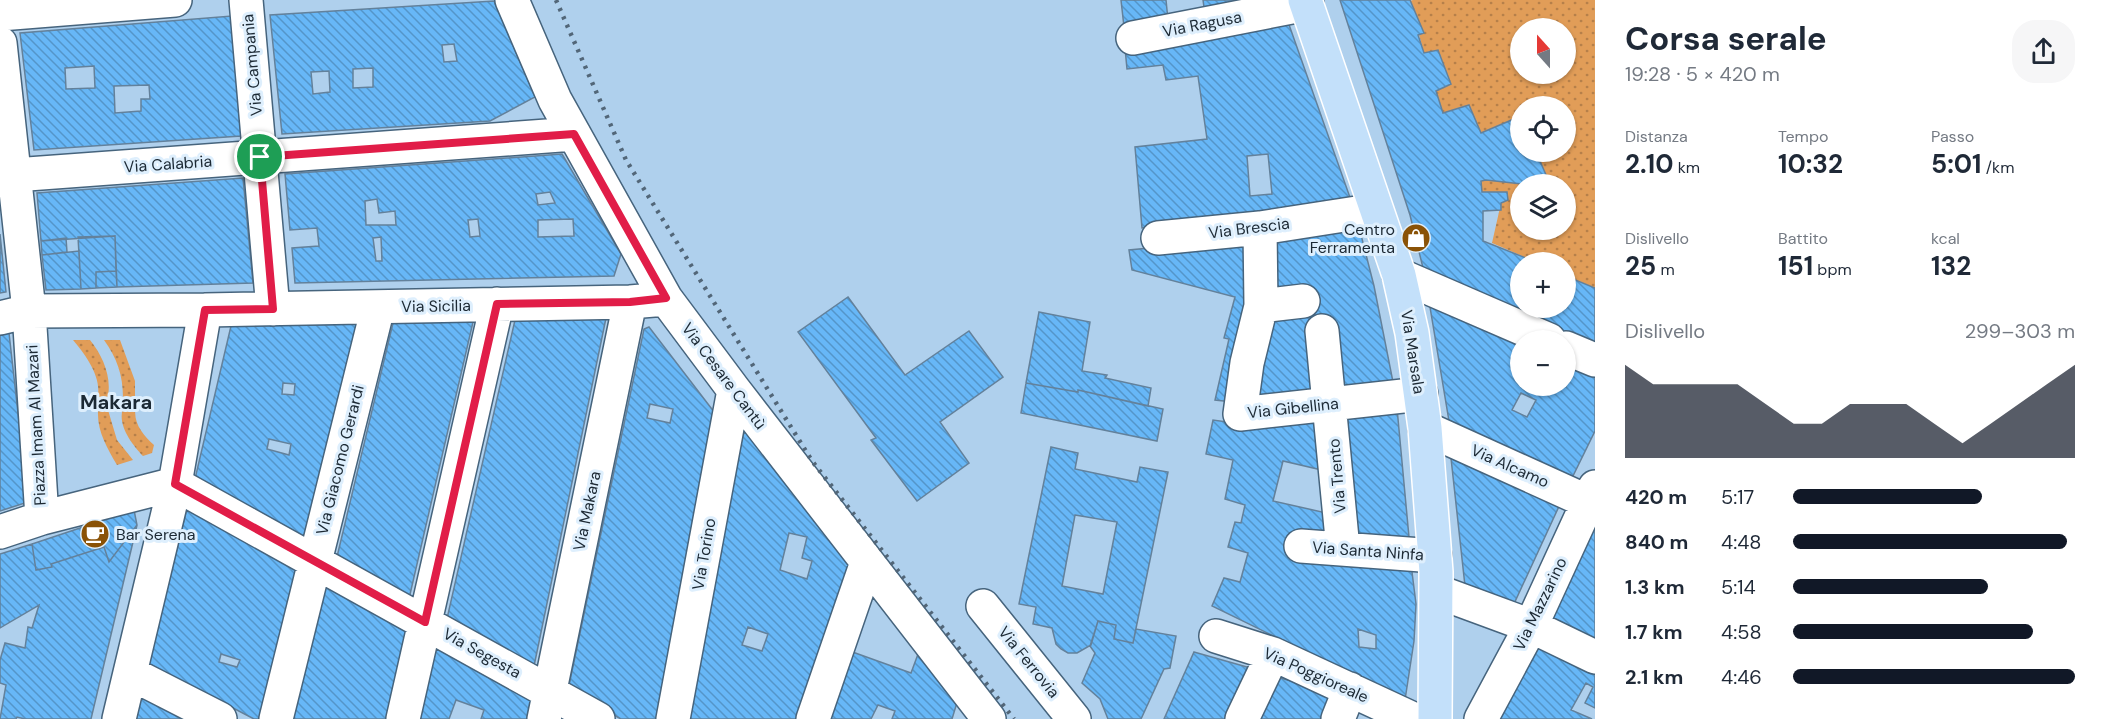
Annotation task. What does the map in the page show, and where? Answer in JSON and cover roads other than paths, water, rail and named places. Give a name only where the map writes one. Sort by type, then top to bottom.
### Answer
[{"type":"main road","name":"Via Marsala","points":[[1306,2],[1399,275],[1412,333],[1425,428],[1435,556],[1435,719]]},
{"type":"street","points":[[0,14],[175,0]]},
{"type":"street","name":"Via Campania","points":[[246,0],[273,309]]},
{"type":"street","name":"Via Cesare Cantù","points":[[512,0],[555,100],[666,298],[867,562],[976,712]]},
{"type":"street","name":"Via Ragusa","points":[[1133,38],[1306,2]]},
{"type":"street","name":"Piazza Imam Al Mazari","points":[[0,43],[3,103],[14,175],[15,314],[42,518],[175,484]]},
{"type":"street","name":"Via Calabria","points":[[14,175],[574,134]]},
{"type":"street","name":"Via Brescia","points":[[1158,238],[1260,228],[1376,210]]},
{"type":"street","name":"Via Gibellina","points":[[1260,228],[1261,306],[1247,363],[1240,414],[1420,394]]},
{"type":"street","points":[[1399,275],[1526,330]]},
{"type":"street","name":"Via Sicilia","points":[[205,310],[630,302],[666,298]]},
{"type":"street","points":[[1261,306],[1302,301]]},
{"type":"street","name":"Via Makara","points":[[547,705],[630,302]]},
{"type":"street","points":[[403,719],[497,304]]},
{"type":"street","name":"Via Giacomo Gerardi","points":[[276,719],[378,307]]},
{"type":"street","points":[[15,314],[205,310],[175,484],[119,719]]},
{"type":"street","name":"Via Trento","points":[[1322,331],[1331,404],[1343,549]]},
{"type":"street","points":[[1576,352],[1595,360]]},
{"type":"street","name":"Via Torino","points":[[674,719],[734,390]]},
{"type":"street","name":"Via Alcamo","points":[[1425,428],[1593,498]]},
{"type":"street","name":"Via Segesta","points":[[175,484],[425,622],[547,705],[598,719]]},
{"type":"street","name":"Via Mazzarino","points":[[1482,718],[1531,626],[1593,498]]},
{"type":"street","points":[[0,532],[42,518]]},
{"type":"street","name":"Via Santa Ninfa","points":[[1301,546],[1435,556]]},
{"type":"street","points":[[813,719],[867,562]]},
{"type":"street","points":[[1436,591],[1531,626],[1595,657]]},
{"type":"street","name":"Via Ferrovia","points":[[983,606],[1074,719]]},
{"type":"street","name":"Via Poggioreale","points":[[1216,636],[1274,654],[1344,704],[1413,719]]},
{"type":"street","points":[[1242,719],[1274,654]]},
{"type":"street","points":[[130,674],[220,719]]},
{"type":"railway","points":[[556,0],[626,160],[812,461],[1014,719]]},
{"type":"place","name":"Centro Ferramenta","points":[[1416,238]]},
{"type":"place","name":"Bar Serena","points":[[95,534]]},
{"type":"district","name":"Makara","points":[[116,402]]}]
